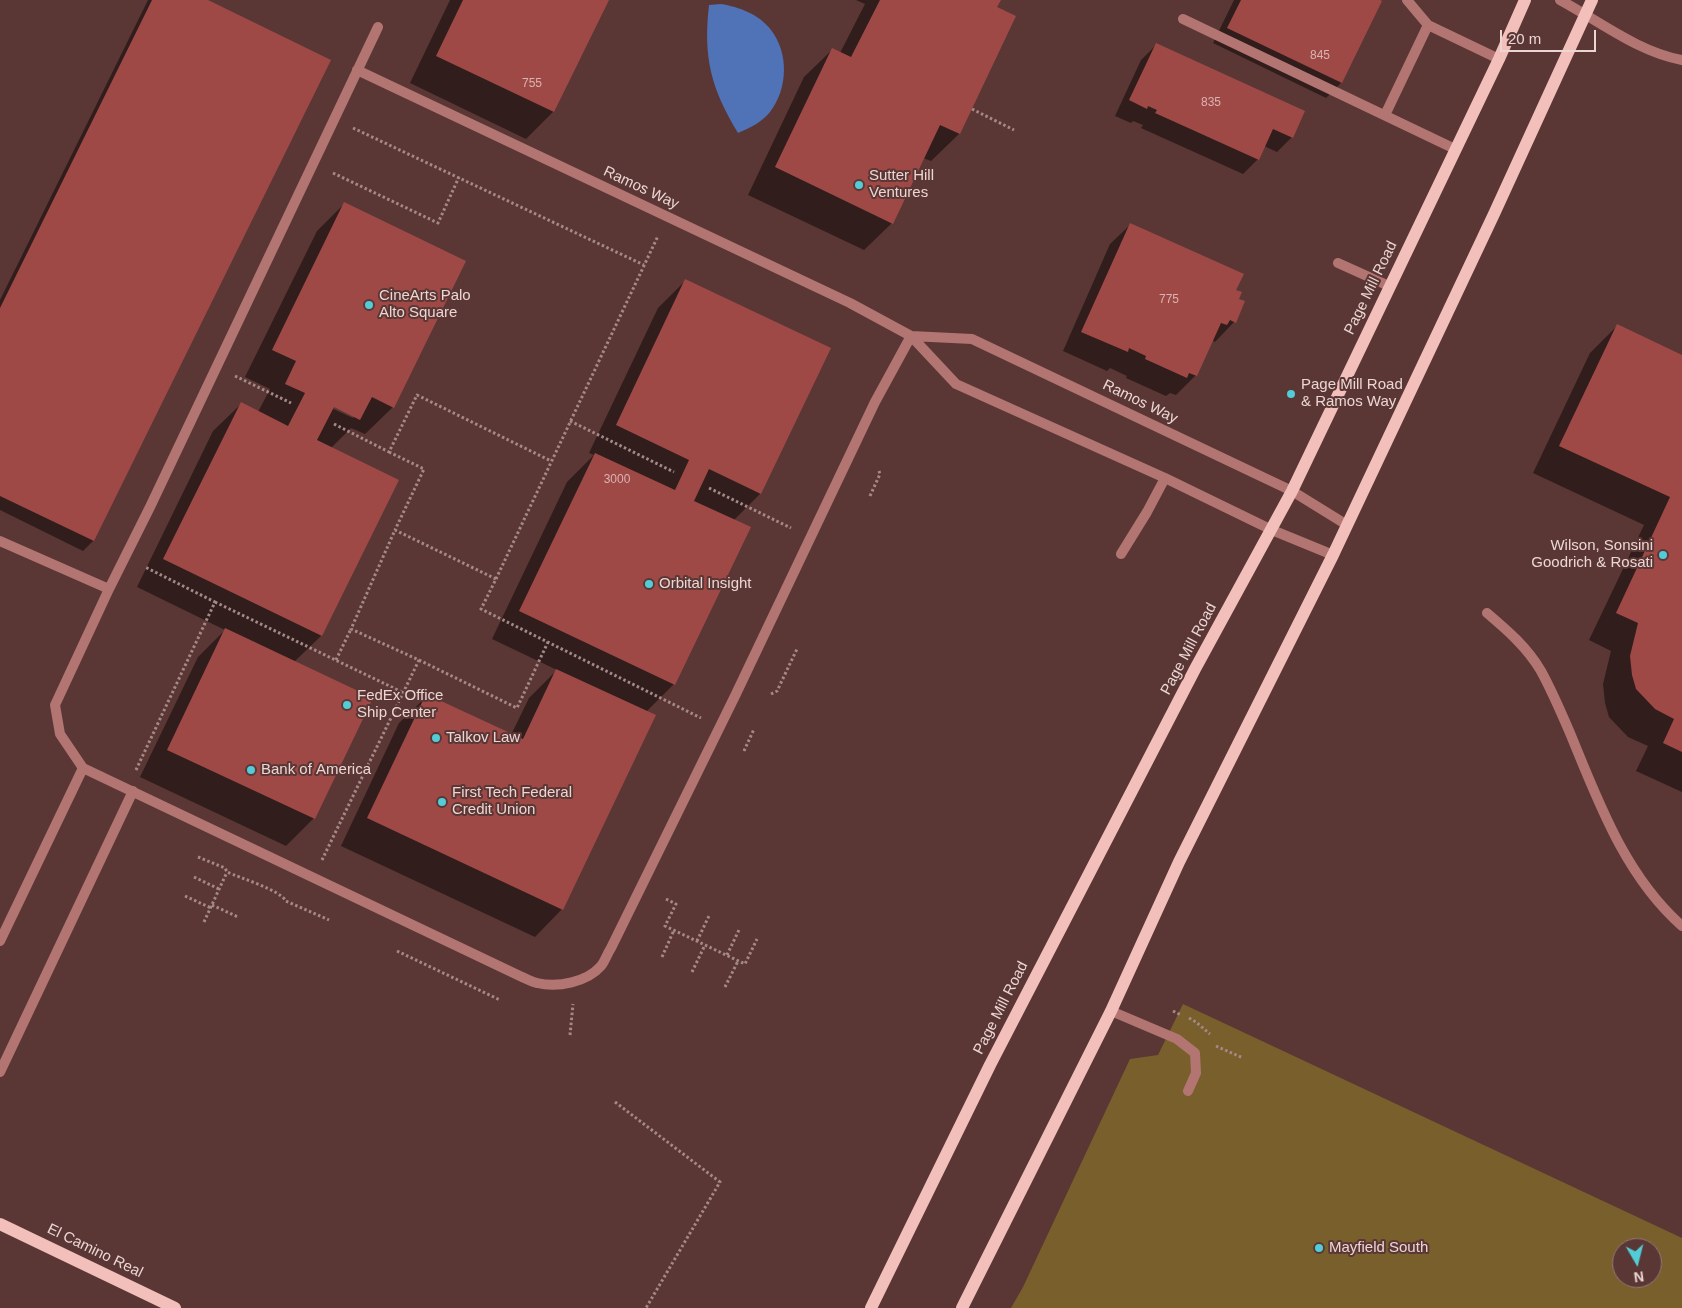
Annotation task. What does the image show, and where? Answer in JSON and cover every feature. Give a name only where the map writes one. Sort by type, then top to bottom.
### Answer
[{"type":"main road","name":"Page Mill Road","points":[[871,1308],[990,1065],[1195,669],[1292,491],[1389,286],[1426,213],[1525,0]]},
{"type":"main road","points":[[962,1308],[1111,1011],[1179,862],[1347,524],[1494,214],[1592,0]]},
{"type":"main road","name":"El Camino Real","points":[[0,1224],[175,1308]]},
{"type":"lane","points":[[1407,0],[1428,25],[1499,59]]},
{"type":"lane","points":[[1560,0],[1636,44],[1671,58],[1682,60]]},
{"type":"lane","points":[[1183,19],[1455,149]]},
{"type":"lane","points":[[1385,115],[1428,25]]},
{"type":"lane","points":[[378,27],[55,705],[60,734],[83,768],[522,977],[538,983],[554,985],[575,981],[587,976],[601,966],[611,948],[720,727],[874,402],[911,336]]},
{"type":"lane","name":"Ramos Way","points":[[358,70],[850,303],[911,336],[956,384],[1165,478],[1272,530],[1332,554]]},
{"type":"lane","points":[[1338,263],[1389,286]]},
{"type":"lane","name":"Ramos Way","points":[[911,336],[972,339],[1292,491],[1347,524]]},
{"type":"lane","points":[[1121,554],[1165,478]]},
{"type":"lane","points":[[0,541],[109,589]]},
{"type":"lane","points":[[1487,612],[1515,636],[1540,670],[1557,704],[1613,832],[1643,882],[1682,926]]},
{"type":"lane","points":[[0,941],[83,768]]},
{"type":"lane","points":[[0,1072],[130,790]]},
{"type":"lane","points":[[1111,1011],[1176,1039],[1195,1053],[1196,1073],[1188,1092]]},
{"type":"path","points":[[972,108],[1014,130]]},
{"type":"path","points":[[334,119],[644,265]]},
{"type":"path","points":[[313,163],[438,223],[459,177]]},
{"type":"path","points":[[667,216],[481,609],[720,727]]},
{"type":"path","points":[[217,366],[291,403]]},
{"type":"path","points":[[389,452],[417,395],[551,462]]},
{"type":"path","points":[[570,421],[674,472]]},
{"type":"path","points":[[334,424],[424,469],[336,660]]},
{"type":"path","points":[[870,496],[880,474],[879,471]]},
{"type":"path","points":[[709,488],[810,537]]},
{"type":"path","points":[[395,530],[496,579]]},
{"type":"path","points":[[125,556],[215,602],[404,693]]},
{"type":"path","points":[[130,790],[215,602]]},
{"type":"path","points":[[351,629],[420,660],[517,708],[548,642]]},
{"type":"path","points":[[771,694],[777,691],[797,649]]},
{"type":"path","points":[[314,878],[420,660]]},
{"type":"path","points":[[744,751],[754,729]]},
{"type":"path","points":[[198,857],[225,868],[227,872],[284,896],[286,901],[328,920]]},
{"type":"path","points":[[204,922],[227,872]]},
{"type":"path","points":[[194,877],[220,889]]},
{"type":"path","points":[[185,896],[238,917]]},
{"type":"path","points":[[666,900],[676,904],[665,926],[746,964],[757,939]]},
{"type":"path","points":[[697,941],[709,916]]},
{"type":"path","points":[[662,957],[674,930]]},
{"type":"path","points":[[728,956],[739,930]]},
{"type":"path","points":[[692,972],[704,945]]},
{"type":"path","points":[[397,951],[500,1000]]},
{"type":"path","points":[[725,987],[738,960]]},
{"type":"path","points":[[570,1035],[573,1003]]},
{"type":"path","points":[[614,1102],[720,1182],[646,1308]]},
{"type":"shaded area","points":[[1183,1004],[1682,1238],[1682,1308],[1011,1308],[1023,1287],[1130,1059],[1158,1055]]},
{"type":"water","points":[[721,4],[748,12],[766,24],[777,39],[783,60],[783,82],[776,103],[763,119],[738,133],[715,87],[708,57],[707,24],[709,5]]},
{"type":"building","points":[[152,0],[208,0],[331,60],[94,541],[0,496],[0,308]]},
{"type":"building","points":[[463,0],[609,0],[554,112],[436,56]]},
{"type":"building","points":[[880,0],[1001,0],[997,7],[1016,16],[960,134],[940,125],[893,224],[775,167],[832,48],[851,57]]},
{"type":"building","points":[[1241,0],[1382,1],[1342,83],[1227,28]]},
{"type":"building","points":[[1156,43],[1305,111],[1293,138],[1273,129],[1259,160],[1155,113],[1157,110],[1148,106],[1147,109],[1129,100]]},
{"type":"building","points":[[344,202],[466,261],[394,408],[372,397],[360,420],[334,407],[317,440],[399,480],[322,636],[163,559],[241,402],[288,426],[305,393],[285,384],[296,361],[272,350]]},
{"type":"building","points":[[1130,223],[1244,274],[1236,290],[1242,292],[1239,299],[1245,301],[1236,323],[1230,320],[1227,325],[1221,323],[1197,376],[1189,373],[1187,378],[1145,359],[1146,356],[1129,348],[1128,352],[1081,332]]},
{"type":"building","points":[[685,279],[831,348],[761,494],[709,469],[694,501],[751,527],[675,685],[519,611],[595,453],[675,490],[689,460],[616,425]]},
{"type":"building","name":"Wilson, Sonsini Goodrich & Rosati","points":[[1617,324],[1682,355],[1682,752],[1663,743],[1674,719],[1655,709],[1636,689],[1630,656],[1638,623],[1616,613],[1670,497],[1559,446]]},
{"type":"building","points":[[225,628],[373,698],[315,819],[167,750]]},
{"type":"building","points":[[556,669],[656,715],[563,910],[367,818],[426,694],[523,739]]},
{"type":"place","name":"Sutter Hill Ventures","points":[[859,185]]},
{"type":"place","name":"CineArts Palo Alto Square","points":[[369,305]]},
{"type":"place","name":"Page Mill Road & Ramos Way","points":[[1291,394]]},
{"type":"place","name":"Wilson, Sonsini Goodrich & Rosati","points":[[1663,555]]},
{"type":"place","name":"Orbital Insight","points":[[649,584]]},
{"type":"place","name":"FedEx Office Ship Center","points":[[347,705]]},
{"type":"place","name":"Talkov Law","points":[[436,738]]},
{"type":"place","name":"Bank of America","points":[[251,770]]},
{"type":"place","name":"First Tech Federal Credit Union","points":[[442,802]]},
{"type":"place","name":"Mayfield South","points":[[1319,1248]]}]
